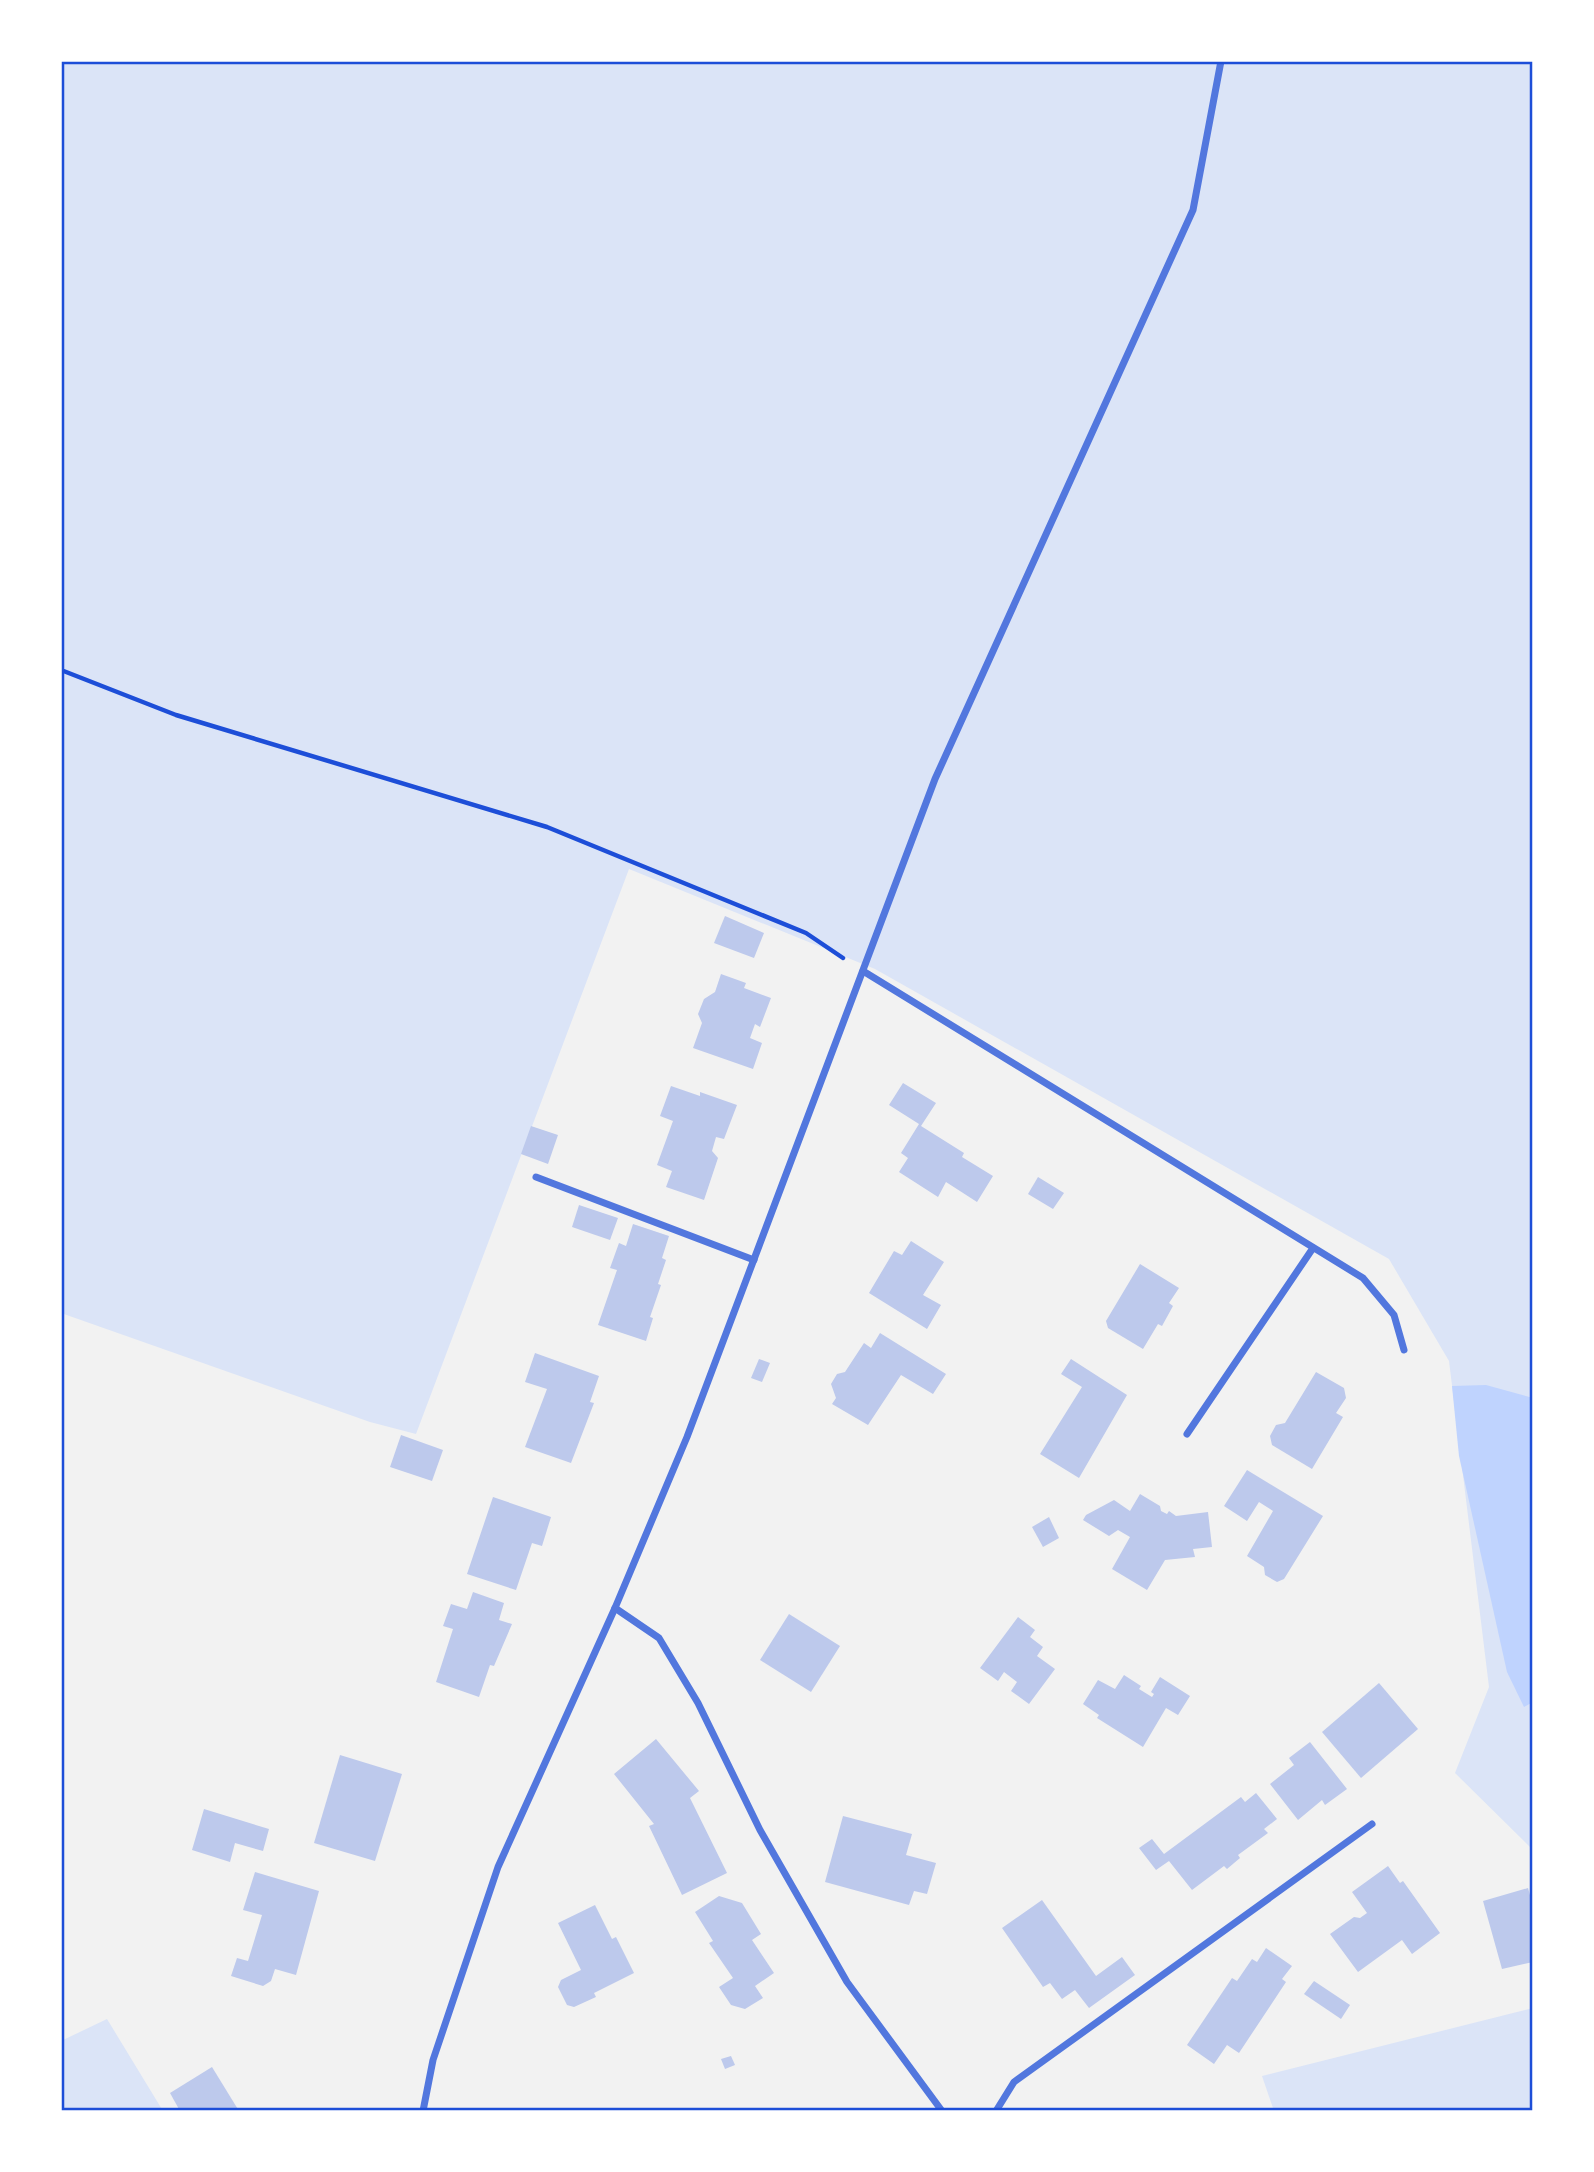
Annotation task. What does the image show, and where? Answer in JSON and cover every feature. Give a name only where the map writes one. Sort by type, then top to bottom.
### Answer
[{"type":"street","points":[[423,2111],[433,2060],[498,1867],[615,1608],[687,1437],[935,779],[1193,210],[1221,61]]},
{"type":"street","points":[[863,971],[1363,1278],[1394,1315],[1404,1350]]},
{"type":"street","points":[[536,1177],[754,1260]]},
{"type":"street","points":[[1187,1434],[1313,1248]]},
{"type":"street","points":[[615,1608],[659,1638],[698,1703],[760,1830],[847,1982],[942,2111]]},
{"type":"street","points":[[996,2111],[1014,2082],[1372,1824]]},
{"type":"path","points":[[61,670],[176,715],[547,827],[806,933],[863,971]]},
{"type":"shaded area","points":[[61,61],[1533,61],[1533,1850],[1455,1773],[1489,1687],[1449,1361],[1389,1259],[875,969],[629,869],[416,1434],[370,1422],[61,1313]]},
{"type":"shaded area","points":[[1533,2008],[1533,2111],[1274,2111],[1262,2076]]},
{"type":"shaded area","points":[[107,2019],[163,2111],[61,2111],[61,2041]]},
{"type":"water","points":[[1486,1385],[1533,1398],[1533,1702],[1524,1707],[1507,1672],[1459,1456],[1452,1386]]},
{"type":"building","points":[[725,916],[764,933],[754,958],[714,943]]},
{"type":"building","points":[[721,974],[746,983],[744,988],[771,998],[760,1027],[755,1024],[750,1038],[762,1043],[753,1069],[693,1048],[702,1023],[698,1014],[704,999],[715,992]]},
{"type":"building","points":[[903,1083],[936,1103],[921,1126],[964,1153],[962,1157],[993,1176],[977,1202],[946,1182],[938,1197],[899,1172],[908,1158],[901,1153],[919,1124],[889,1105]]},
{"type":"building","points":[[671,1086],[700,1096],[700,1092],[737,1105],[724,1139],[716,1137],[712,1151],[718,1158],[704,1200],[666,1187],[672,1171],[657,1165],[673,1121],[660,1116]]},
{"type":"building","points":[[531,1126],[558,1135],[548,1164],[521,1154]]},
{"type":"building","points":[[1038,1177],[1064,1193],[1053,1209],[1028,1194]]},
{"type":"building","points":[[579,1205],[618,1218],[610,1240],[572,1227]]},
{"type":"building","points":[[633,1224],[669,1236],[662,1258],[666,1260],[658,1284],[661,1285],[650,1317],[653,1318],[646,1341],[598,1325],[617,1270],[610,1268],[619,1243],[626,1246]]},
{"type":"building","points":[[911,1241],[944,1262],[923,1295],[941,1305],[927,1329],[869,1293],[894,1251],[902,1255]]},
{"type":"building","points":[[1140,1264],[1179,1288],[1169,1303],[1173,1306],[1162,1326],[1158,1324],[1143,1349],[1108,1328],[1106,1321]]},
{"type":"building","points":[[880,1333],[946,1374],[933,1394],[901,1375],[868,1425],[832,1404],[836,1398],[831,1384],[837,1374],[845,1372],[864,1343],[871,1348]]},
{"type":"building","points":[[535,1353],[599,1376],[590,1402],[594,1403],[571,1463],[525,1447],[547,1389],[525,1382]]},
{"type":"building","points":[[759,1359],[770,1363],[762,1382],[751,1378]]},
{"type":"building","points":[[1071,1359],[1127,1395],[1079,1478],[1040,1454],[1082,1387],[1061,1374]]},
{"type":"building","points":[[1316,1372],[1344,1388],[1346,1398],[1336,1413],[1343,1417],[1312,1469],[1272,1445],[1270,1436],[1276,1425],[1285,1423]]},
{"type":"building","points":[[401,1435],[443,1450],[432,1481],[390,1467]]},
{"type":"building","points":[[1247,1470],[1323,1516],[1284,1579],[1277,1582],[1265,1575],[1264,1567],[1247,1556],[1273,1511],[1259,1502],[1247,1521],[1224,1506]]},
{"type":"building","points":[[1140,1494],[1160,1506],[1161,1511],[1167,1514],[1169,1511],[1176,1516],[1208,1512],[1212,1547],[1193,1549],[1195,1557],[1165,1560],[1147,1590],[1112,1569],[1130,1537],[1118,1530],[1109,1536],[1083,1520],[1086,1515],[1114,1500],[1130,1511]]},
{"type":"building","points":[[493,1497],[551,1517],[542,1546],[532,1543],[516,1590],[467,1574]]},
{"type":"building","points":[[1049,1517],[1059,1538],[1043,1547],[1032,1527]]},
{"type":"building","points":[[473,1592],[504,1603],[499,1620],[512,1624],[494,1666],[490,1665],[479,1697],[436,1682],[453,1629],[443,1626],[451,1604],[467,1609]]},
{"type":"building","points":[[789,1614],[840,1646],[811,1692],[760,1660]]},
{"type":"building","points":[[1018,1617],[1035,1630],[1030,1637],[1043,1647],[1037,1656],[1055,1669],[1029,1704],[1011,1691],[1017,1682],[1004,1672],[998,1681],[980,1668]]},
{"type":"building","points":[[1124,1675],[1152,1697],[1154,1694],[1151,1692],[1160,1677],[1190,1696],[1178,1715],[1166,1708],[1143,1747],[1097,1718],[1099,1715],[1083,1704],[1098,1680],[1115,1689]]},
{"type":"building","points":[[1379,1683],[1418,1729],[1361,1778],[1322,1732]]},
{"type":"building","points":[[656,1739],[699,1791],[690,1798],[727,1873],[682,1895],[649,1826],[654,1824],[614,1774]]},
{"type":"building","points":[[1310,1742],[1347,1789],[1325,1805],[1322,1800],[1298,1820],[1270,1784],[1294,1765],[1289,1758]]},
{"type":"building","points":[[340,1755],[402,1774],[375,1861],[314,1843]]},
{"type":"building","points":[[1256,1793],[1277,1819],[1264,1829],[1268,1833],[1238,1855],[1240,1858],[1227,1869],[1224,1866],[1192,1890],[1169,1861],[1156,1870],[1139,1848],[1152,1839],[1164,1854],[1241,1797],[1245,1802]]},
{"type":"building","points":[[204,1809],[269,1829],[263,1851],[235,1843],[230,1862],[192,1850]]},
{"type":"building","points":[[843,1816],[912,1834],[906,1855],[936,1863],[927,1894],[914,1891],[909,1905],[825,1882]]},
{"type":"building","points":[[1388,1866],[1400,1883],[1403,1881],[1440,1933],[1412,1954],[1402,1940],[1358,1972],[1330,1934],[1354,1917],[1360,1918],[1367,1913],[1352,1892]]},
{"type":"building","points":[[255,1872],[319,1891],[296,1975],[275,1969],[271,1981],[263,1986],[231,1976],[237,1958],[248,1961],[262,1915],[243,1910]]},
{"type":"building","points":[[1528,1888],[1533,1906],[1533,1930],[1530,1931],[1533,1962],[1502,1969],[1483,1901]]},
{"type":"building","points":[[719,1896],[742,1903],[761,1934],[752,1940],[774,1973],[755,1986],[763,1998],[745,2009],[731,2005],[719,1987],[733,1978],[709,1943],[713,1941],[695,1912]]},
{"type":"building","points":[[1042,1900],[1096,1976],[1122,1957],[1135,1975],[1089,2008],[1075,1990],[1062,1999],[1050,1983],[1043,1987],[1002,1928]]},
{"type":"building","points":[[595,1905],[612,1939],[616,1937],[634,1973],[594,1993],[596,1997],[574,2007],[567,2005],[558,1987],[561,1980],[581,1970],[558,1923]]},
{"type":"building","points":[[1266,1948],[1292,1966],[1282,1979],[1286,1982],[1239,2053],[1227,2045],[1214,2064],[1187,2045],[1232,1978],[1237,1981],[1252,1959],[1257,1962]]},
{"type":"building","points":[[1314,1981],[1350,2005],[1341,2019],[1304,1994]]},
{"type":"building","points":[[731,2056],[735,2065],[725,2069],[721,2059]]},
{"type":"building","points":[[212,2067],[239,2111],[180,2111],[170,2093]]}]
